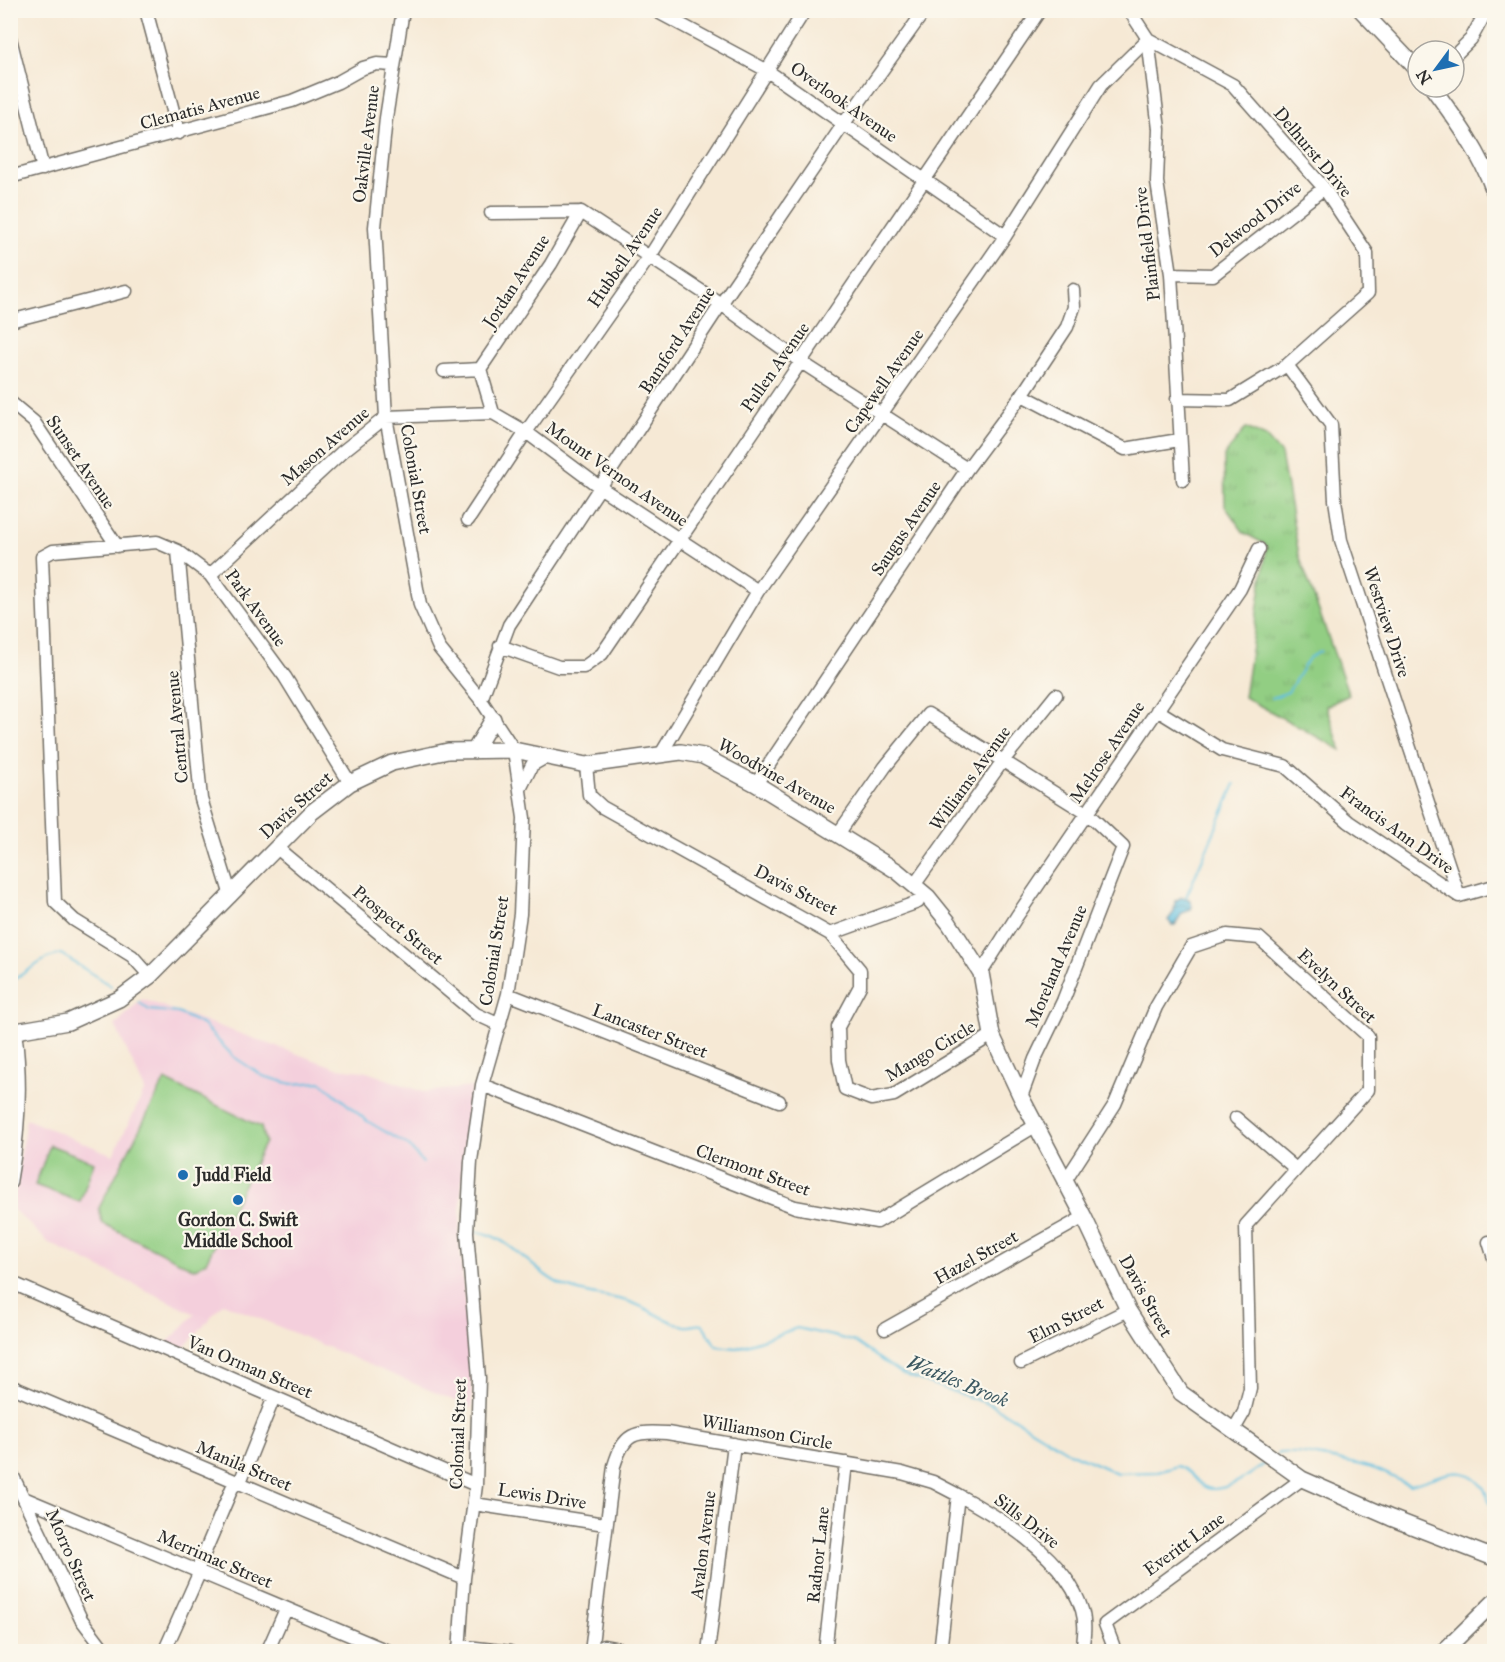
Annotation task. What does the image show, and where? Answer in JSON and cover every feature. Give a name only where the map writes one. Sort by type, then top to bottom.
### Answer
[{"type":"main road","points":[[1361,10],[1406,57]]},
{"type":"main road","points":[[1441,99],[1471,139],[1485,165],[1494,191]]},
{"type":"main road","points":[[474,751],[493,719]]},
{"type":"main road","name":"Davis Street","points":[[13,1032],[68,1022],[120,999],[150,976],[312,812],[350,783],[392,763],[448,751],[514,750],[586,765]]},
{"type":"main road","name":"Woodvine Avenue","points":[[586,765],[681,752],[703,756],[756,784],[915,884],[923,900]]},
{"type":"main road","name":"Davis Street","points":[[923,900],[949,923],[981,973],[992,1035],[1021,1097],[1064,1184],[1084,1217],[1128,1310],[1181,1393],[1297,1476],[1494,1558]]},
{"type":"main road","points":[[1443,1652],[1494,1602]]},
{"type":"street","points":[[146,10],[179,133]]},
{"type":"street","name":"Oakville Avenue","points":[[378,283],[375,227],[386,117],[403,10]]},
{"type":"street","name":"Overlook Avenue","points":[[654,10],[766,70],[845,122],[924,181],[1005,236]]},
{"type":"street","name":"Hubbell Avenue","points":[[468,520],[526,432],[650,256],[805,10]]},
{"type":"street","name":"Bamford Avenue","points":[[481,700],[508,625],[721,304],[845,122],[925,10]]},
{"type":"street","name":"Pullen Avenue","points":[[500,646],[559,667],[584,667],[602,654],[1040,10]]},
{"type":"street","name":"Plainfield Drive","points":[[1129,10],[1148,39],[1159,129],[1157,182],[1172,274],[1179,440],[1183,480]]},
{"type":"street","points":[[1466,44],[1487,10]]},
{"type":"street","points":[[10,38],[44,169]]},
{"type":"street","name":"Delhurst Drive","points":[[1148,39],[1233,85],[1324,188],[1367,253],[1368,292],[1287,365],[1230,400],[1177,399]]},
{"type":"street","name":"Capewell Avenue","points":[[662,754],[758,591],[883,415],[1005,236],[1101,85],[1148,39]]},
{"type":"street","name":"Clematis Avenue","points":[[10,177],[292,101],[377,63],[394,65]]},
{"type":"street","name":"Delwood Drive","points":[[1172,274],[1213,275],[1324,188]]},
{"type":"street","points":[[491,213],[581,212],[721,304],[801,362],[967,469]]},
{"type":"street","name":"Jordan Avenue","points":[[480,369],[551,264],[581,212]]},
{"type":"street","name":"Colonial Street","points":[[378,283],[386,417],[420,605],[439,648],[481,700],[514,750],[524,818],[520,914],[508,994],[482,1085],[471,1161],[466,1232],[479,1378],[476,1485],[464,1578],[459,1649]]},
{"type":"street","name":"Saugus Avenue","points":[[756,784],[967,469],[1022,395],[1067,327],[1074,307],[1073,290]]},
{"type":"street","points":[[10,321],[126,291]]},
{"type":"street","name":"Westview Drive","points":[[1287,365],[1331,425],[1335,500],[1341,540],[1459,896]]},
{"type":"street","points":[[444,371],[480,369],[493,413]]},
{"type":"street","points":[[1022,395],[1125,449],[1179,440]]},
{"type":"street","name":"Sunset Avenue","points":[[10,402],[34,422],[117,546]]},
{"type":"street","name":"Mount Vernon Avenue","points":[[493,413],[526,432],[601,488],[758,591]]},
{"type":"street","name":"Mason Avenue","points":[[210,575],[342,452],[386,417],[493,413]]},
{"type":"street","name":"Park Avenue","points":[[150,976],[132,956],[74,920],[55,902],[42,557],[53,551],[157,542],[178,551],[210,575],[285,677],[350,783]]},
{"type":"street","name":"Melrose Avenue","points":[[981,973],[1240,589],[1259,549]]},
{"type":"street","name":"Central Avenue","points":[[178,551],[201,799],[231,896]]},
{"type":"street","name":"Williams Avenue","points":[[915,884],[1002,762],[1056,695]]},
{"type":"street","name":"Francis Ann Drive","points":[[1157,710],[1222,750],[1285,766],[1349,822],[1459,896],[1494,886]]},
{"type":"street","points":[[838,834],[885,767],[928,714],[1088,814]]},
{"type":"street","points":[[520,789],[532,765],[546,757]]},
{"type":"street","name":"Davis Street","points":[[586,765],[589,795],[602,807],[830,934],[923,900]]},
{"type":"street","name":"Moreland Avenue","points":[[1021,1097],[1035,1059],[1063,1001],[1123,847],[1088,814]]},
{"type":"street","name":"Prospect Street","points":[[277,848],[476,1014],[500,1025]]},
{"type":"street","name":"Mango Circle","points":[[830,934],[860,970],[857,993],[838,1027],[839,1060],[845,1089],[872,1099],[894,1095],[992,1035]]},
{"type":"street","name":"Evelyn Street","points":[[1064,1184],[1115,1104],[1156,1007],[1191,946],[1227,935],[1259,938],[1368,1036],[1368,1090],[1246,1225],[1250,1388],[1244,1412],[1233,1431]]},
{"type":"street","name":"Lancaster Street","points":[[508,994],[779,1101]]},
{"type":"street","points":[[10,1183],[18,1119],[19,1060],[13,1032]]},
{"type":"street","name":"Clermont Street","points":[[482,1085],[795,1207],[878,1222],[1035,1126]]},
{"type":"street","points":[[1236,1118],[1296,1169]]},
{"type":"street","name":"Hazel Street","points":[[885,1329],[1084,1217]]},
{"type":"street","points":[[1489,1242],[1494,1258]]},
{"type":"street","name":"Van Orman Street","points":[[10,1282],[476,1485]]},
{"type":"street","name":"Elm Street","points":[[1022,1364],[1128,1310]]},
{"type":"street","name":"Manila Street","points":[[10,1386],[464,1578]]},
{"type":"street","points":[[164,1652],[197,1578],[232,1488],[242,1477],[274,1397]]},
{"type":"street","name":"Williamson Circle","points":[[591,1652],[605,1524],[614,1466],[621,1445],[628,1436],[647,1431],[667,1432],[902,1473],[933,1482],[958,1495]]},
{"type":"street","name":"Avalon Avenue","points":[[708,1652],[734,1444]]},
{"type":"street","name":"Radnor Lane","points":[[825,1652],[846,1464]]},
{"type":"street","name":"Morro Street","points":[[10,1470],[26,1498],[81,1619],[106,1652]]},
{"type":"street","name":"Everitt Lane","points":[[1113,1645],[1105,1624],[1297,1476]]},
{"type":"street","points":[[940,1652],[958,1495]]},
{"type":"street","name":"Sills Drive","points":[[958,1495],[1032,1543],[1055,1566],[1082,1610],[1084,1630],[1082,1652]]},
{"type":"street","name":"Merrimac Street","points":[[26,1498],[370,1647],[390,1652]]},
{"type":"street","name":"Lewis Drive","points":[[474,1504],[605,1524]]},
{"type":"street","points":[[267,1652],[285,1609]]},
{"type":"street","points":[[591,1652],[604,1646],[636,1652]]},
{"type":"street","points":[[459,1649],[510,1652]]},
{"type":"shaded area","name":"Gordon C. Swift Middle School","points":[[142,999],[337,1068],[364,1071],[423,1092],[472,1087],[463,1162],[459,1239],[471,1363],[472,1408],[223,1303],[182,1350],[167,1343],[195,1314],[49,1243],[13,1209],[26,1119],[113,1155],[145,1090],[115,1025]]},
{"type":"green space","points":[[1246,428],[1266,437],[1281,454],[1299,555],[1349,695],[1326,706],[1341,750],[1244,697],[1266,553],[1265,544],[1244,533],[1225,506],[1224,456]]},
{"type":"green space","name":"Judd Field","points":[[165,1080],[261,1127],[265,1142],[206,1262],[194,1269],[102,1223],[99,1208]]},
{"type":"green space","points":[[50,1145],[94,1162],[80,1202],[35,1185]]},
{"type":"water","points":[[1182,897],[1189,899],[1191,910],[1182,913],[1175,925],[1172,925],[1168,920],[1174,912],[1175,901]]},
{"type":"waterway","points":[[1272,698],[1288,692],[1309,658],[1321,651]]},
{"type":"waterway","points":[[1186,897],[1235,784]]},
{"type":"waterway","name":"Wattles Brook","points":[[10,982],[47,958],[61,954],[111,986]]},
{"type":"waterway","name":"Wattles Brook","points":[[139,1002],[149,1010],[178,1013],[203,1025],[234,1057],[263,1076],[292,1084],[321,1082],[367,1121],[408,1145],[423,1163]]},
{"type":"waterway","name":"Wattles Brook","points":[[475,1232],[498,1239],[564,1286],[580,1292],[630,1302],[678,1324],[703,1325],[716,1346],[737,1348],[797,1328],[855,1342],[900,1373],[992,1405],[1069,1452],[1117,1473],[1158,1472],[1177,1466],[1188,1472],[1202,1485],[1217,1489],[1236,1482],[1268,1461]]},
{"type":"waterway","name":"Wattles Brook","points":[[1278,1454],[1311,1455],[1359,1465],[1380,1471],[1410,1485],[1449,1473],[1467,1474],[1483,1487],[1494,1507]]},
{"type":"place","name":"Judd Field","points":[[183,1175]]},
{"type":"place","name":"Gordon C. Swift Middle School","points":[[238,1200]]}]
